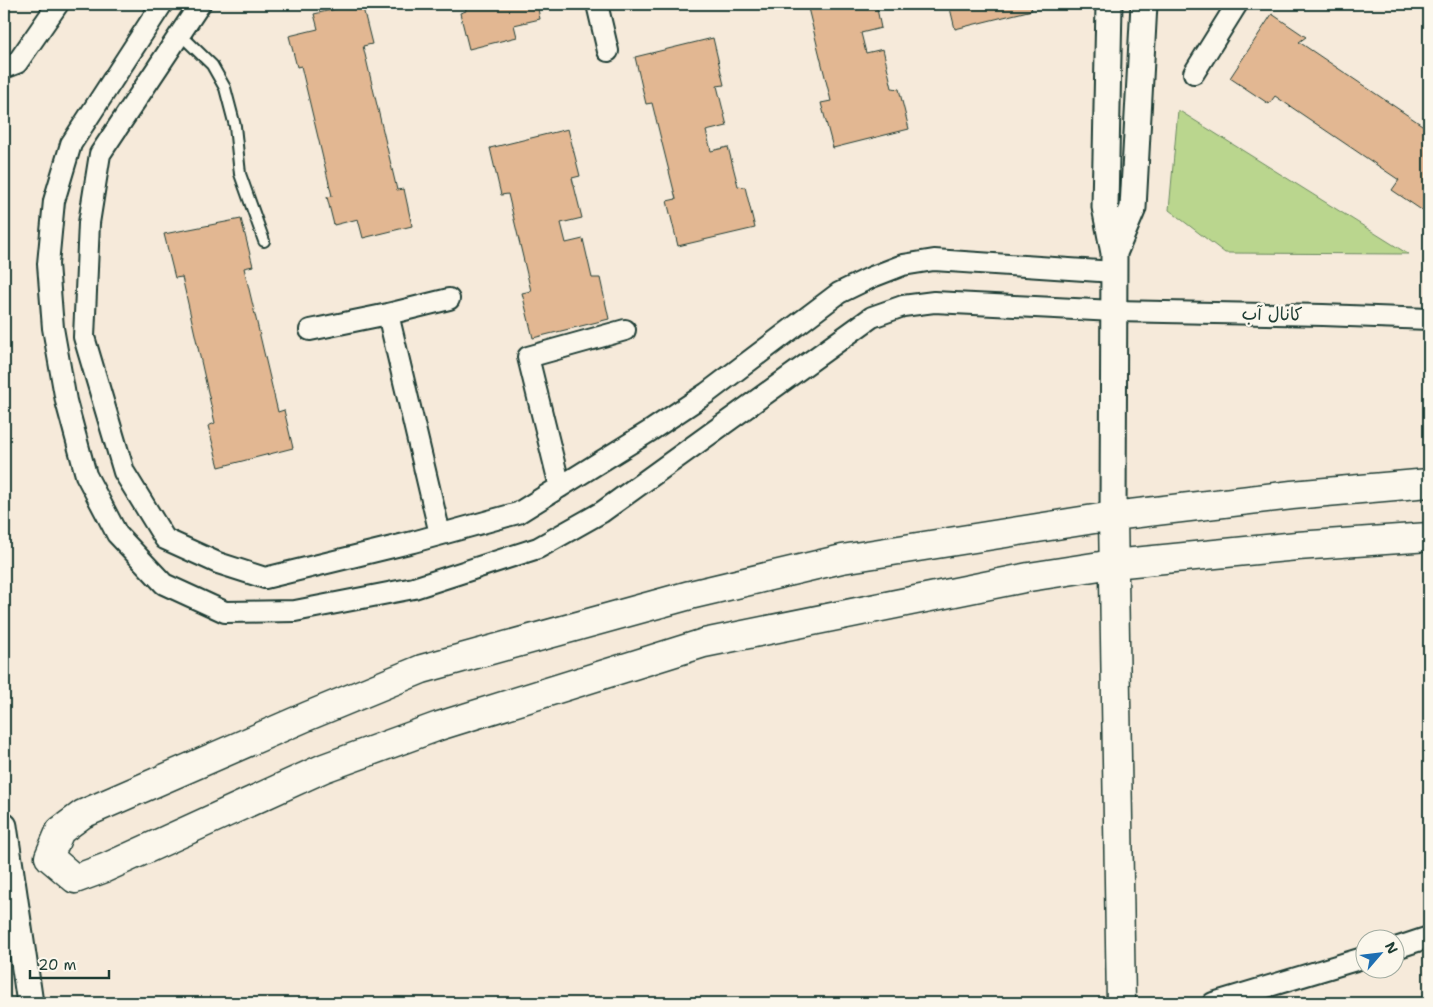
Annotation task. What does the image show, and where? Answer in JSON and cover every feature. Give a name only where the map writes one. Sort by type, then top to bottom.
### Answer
[{"type":"main road","points":[[1429,483],[1292,495],[1113,516],[842,559],[690,595],[422,668],[280,727],[83,814],[60,831],[49,857],[75,879],[105,868],[324,768],[439,726],[704,643],[1029,578],[1113,564],[1297,546],[1429,537]]},
{"type":"main road","points":[[1113,516],[1121,1003]]},
{"type":"street","points":[[4,68],[17,63],[58,4]]},
{"type":"street","name":"کانال آب","points":[[162,4],[71,144],[54,201],[48,264],[53,328],[66,401],[86,475],[117,534],[164,584],[225,612],[296,611],[414,588],[538,548],[602,512],[872,317],[903,306],[934,302],[1114,311],[1429,319]]},
{"type":"street","points":[[200,4],[100,154],[89,224],[84,336],[124,472],[165,539],[218,563],[265,578],[518,513],[650,431],[707,393],[839,293],[872,276],[903,265],[934,260],[1114,262]]},
{"type":"street","points":[[597,4],[608,51]]},
{"type":"street","points":[[1109,4],[1105,207],[1114,262],[1113,516]]},
{"type":"street","points":[[1114,262],[1133,208],[1144,4]]},
{"type":"street","points":[[1194,73],[1237,4]]},
{"type":"street","points":[[310,330],[449,299]]},
{"type":"street","points":[[388,314],[440,534]]},
{"type":"street","points":[[560,487],[528,357],[625,330]]},
{"type":"street","points":[[4,826],[30,1003]]},
{"type":"street","points":[[1406,947],[1425,944]]},
{"type":"street","points":[[1213,1003],[1356,960]]},
{"type":"lane","points":[[180,34],[212,65],[225,88],[235,126],[240,174],[264,241]]},
{"type":"green space","points":[[1178,110],[1408,254],[1225,253],[1169,210]]},
{"type":"building","points":[[362,4],[372,44],[363,46],[397,190],[404,189],[412,226],[363,238],[358,219],[334,225],[327,197],[332,196],[301,66],[297,67],[289,36],[318,29],[314,14]]},
{"type":"building","points":[[465,4],[537,4],[540,19],[514,25],[517,37],[469,49],[460,13],[466,11]]},
{"type":"building","points":[[807,4],[876,4],[881,28],[861,33],[866,53],[883,49],[892,88],[899,89],[909,129],[833,148],[821,103],[831,101]]},
{"type":"building","points":[[949,4],[1030,4],[1032,10],[955,29]]},
{"type":"building","points":[[1272,14],[1306,37],[1299,42],[1425,127],[1429,120],[1429,215],[1392,190],[1399,180],[1275,96],[1269,104],[1230,78]]},
{"type":"building","points":[[713,38],[724,85],[717,86],[727,126],[706,131],[711,151],[728,147],[738,186],[745,187],[755,228],[678,246],[667,201],[676,199],[652,103],[646,104],[635,57]]},
{"type":"building","points":[[568,129],[580,176],[572,178],[582,218],[561,223],[566,243],[583,239],[592,278],[600,278],[609,319],[533,338],[522,293],[531,291],[508,194],[501,195],[490,148]]},
{"type":"building","points":[[241,219],[253,266],[244,268],[278,412],[284,410],[293,448],[219,467],[208,426],[215,423],[182,277],[175,278],[164,234]]}]
